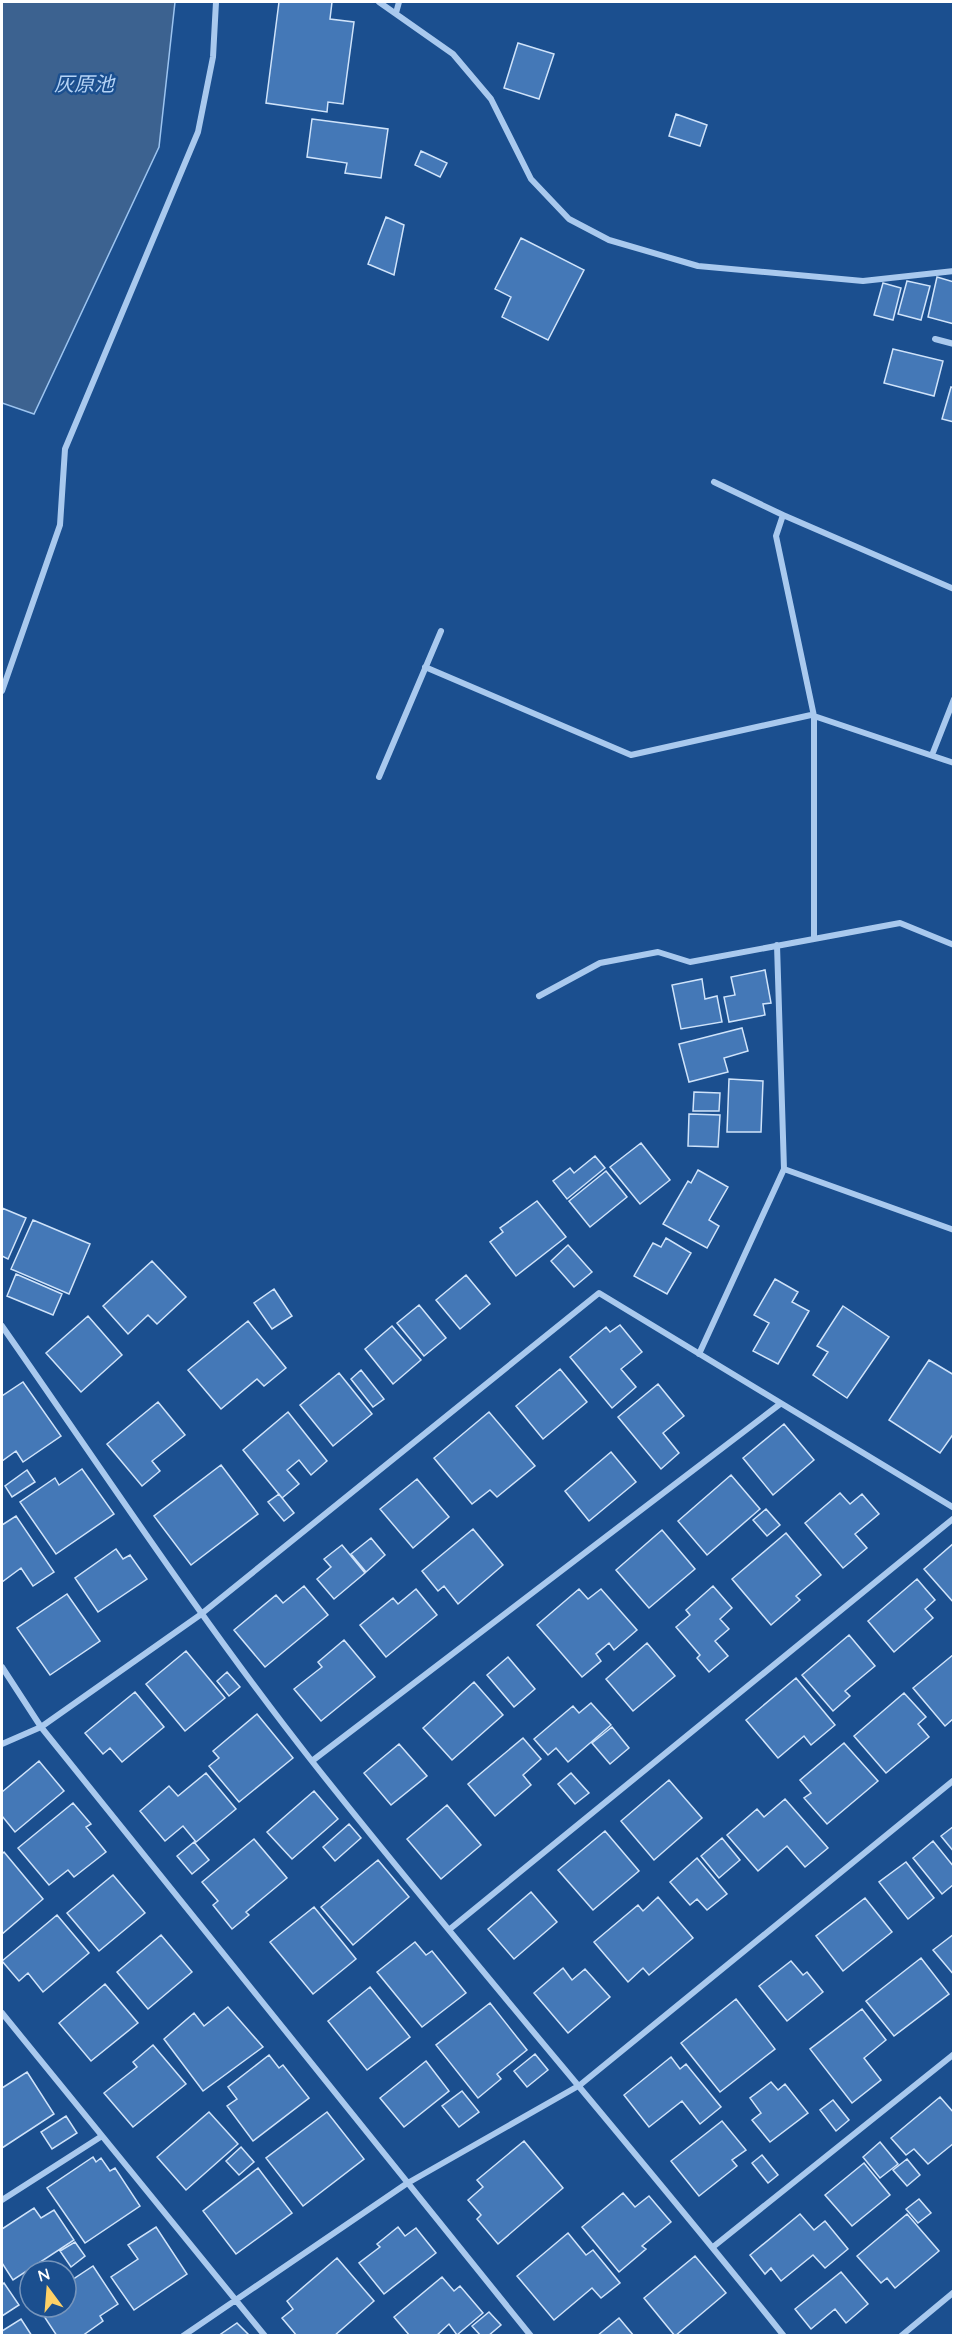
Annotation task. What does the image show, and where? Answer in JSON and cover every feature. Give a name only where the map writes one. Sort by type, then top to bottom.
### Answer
[{"type":"street","points":[[2,691],[60,525],[65,449],[198,132],[213,57],[216,2]]},
{"type":"street","points":[[379,2],[453,54],[491,99],[531,179],[569,219],[609,240],[698,266],[863,281],[954,271]]},
{"type":"street","points":[[396,13],[399,2]]},
{"type":"street","points":[[935,339],[954,344]]},
{"type":"street","points":[[714,482],[783,515],[954,589]]},
{"type":"street","points":[[783,515],[776,536],[814,716],[814,938]]},
{"type":"street","points":[[379,777],[441,631]]},
{"type":"street","points":[[425,668],[632,755],[814,716],[954,763]]},
{"type":"street","points":[[932,755],[954,699]]},
{"type":"street","points":[[539,996],[600,963],[658,952],[690,962],[900,923],[954,945]]},
{"type":"street","points":[[699,1354],[784,1169],[777,945]]},
{"type":"street","points":[[784,1169],[954,1230]]},
{"type":"street","points":[[2,1744],[42,1727],[200,1614],[599,1293],[954,1508]]},
{"type":"street","points":[[2,1326],[139,1521],[200,1614],[312,1761],[784,2336]]},
{"type":"street","points":[[312,1761],[780,1404]]},
{"type":"street","points":[[450,1929],[954,1518]]},
{"type":"street","points":[[2,1667],[42,1727],[406,2184],[531,2336]]},
{"type":"street","points":[[183,2336],[406,2184],[580,2085],[954,1780]]},
{"type":"street","points":[[2,2013],[265,2336]]},
{"type":"street","points":[[713,2247],[954,2054]]},
{"type":"street","points":[[2,2200],[102,2136]]},
{"type":"street","points":[[901,2336],[954,2292]]},
{"type":"water","name":"灰原池","points":[[2,2],[175,2],[159,147],[34,414],[2,403]]},
{"type":"building","points":[[279,2],[332,2],[330,19],[354,22],[343,104],[328,102],[327,112],[266,103]]},
{"type":"building","points":[[518,43],[554,54],[539,99],[504,88]]},
{"type":"building","points":[[676,114],[707,125],[700,146],[669,136]]},
{"type":"building","points":[[312,119],[388,129],[381,178],[345,173],[347,163],[307,157]]},
{"type":"building","points":[[421,151],[447,163],[440,177],[415,165]]},
{"type":"building","points":[[386,217],[404,225],[394,275],[368,264]]},
{"type":"building","points":[[521,238],[584,270],[548,340],[502,317],[511,297],[495,289]]},
{"type":"building","points":[[937,277],[954,282],[954,324],[928,317]]},
{"type":"building","points":[[907,281],[930,286],[921,320],[898,314]]},
{"type":"building","points":[[883,283],[901,288],[893,320],[874,315]]},
{"type":"building","points":[[893,349],[943,361],[934,396],[884,383]]},
{"type":"building","points":[[951,387],[954,388],[954,422],[942,419]]},
{"type":"building","points":[[765,970],[771,1003],[763,1004],[765,1015],[729,1022],[724,997],[735,995],[731,977]]},
{"type":"building","points":[[702,979],[705,999],[717,996],[722,1022],[681,1029],[672,985]]},
{"type":"building","points":[[742,1028],[748,1051],[724,1058],[728,1072],[689,1082],[679,1044]]},
{"type":"building","points":[[729,1079],[763,1081],[761,1132],[727,1132]]},
{"type":"building","points":[[694,1092],[720,1093],[719,1111],[693,1111]]},
{"type":"building","points":[[689,1114],[720,1115],[718,1147],[688,1146]]},
{"type":"building","points":[[641,1143],[670,1180],[640,1204],[610,1167]]},
{"type":"building","points":[[595,1156],[605,1168],[567,1199],[553,1181],[570,1168],[574,1173]]},
{"type":"building","points":[[698,1170],[728,1187],[709,1220],[719,1226],[707,1248],[663,1224],[688,1181],[691,1183]]},
{"type":"building","points":[[606,1171],[627,1197],[590,1227],[569,1201]]},
{"type":"building","points":[[537,1201],[566,1237],[516,1276],[490,1242],[503,1232],[500,1228]]},
{"type":"building","points":[[2,1208],[26,1218],[8,1259],[2,1256]]},
{"type":"building","points":[[33,1220],[90,1244],[69,1294],[11,1269]]},
{"type":"building","points":[[666,1238],[691,1253],[667,1294],[634,1276],[653,1243],[661,1247]]},
{"type":"building","points":[[568,1245],[592,1272],[574,1287],[551,1261]]},
{"type":"building","points":[[152,1261],[186,1297],[157,1324],[148,1315],[128,1334],[103,1306]]},
{"type":"building","points":[[16,1274],[62,1294],[53,1315],[7,1296]]},
{"type":"building","points":[[466,1275],[490,1304],[460,1329],[436,1300]]},
{"type":"building","points":[[775,1279],[798,1292],[792,1302],[809,1311],[778,1364],[753,1351],[769,1323],[754,1315]]},
{"type":"building","points":[[274,1289],[292,1316],[272,1329],[254,1303]]},
{"type":"building","points":[[419,1305],[446,1338],[424,1356],[397,1323]]},
{"type":"building","points":[[843,1306],[889,1337],[847,1398],[813,1375],[828,1352],[817,1346]]},
{"type":"building","points":[[88,1316],[122,1355],[81,1392],[46,1353]]},
{"type":"building","points":[[248,1321],[286,1368],[264,1386],[257,1379],[221,1409],[188,1370]]},
{"type":"building","points":[[620,1325],[642,1352],[621,1369],[636,1387],[612,1408],[570,1357],[606,1327],[610,1332]]},
{"type":"building","points":[[392,1326],[421,1360],[393,1384],[365,1349]]},
{"type":"building","points":[[929,1360],[954,1375],[954,1433],[940,1453],[889,1420]]},
{"type":"building","points":[[560,1369],[587,1402],[543,1439],[516,1406]]},
{"type":"building","points":[[361,1370],[384,1399],[373,1407],[351,1379]]},
{"type":"building","points":[[339,1373],[372,1414],[333,1446],[300,1405]]},
{"type":"building","points":[[23,1382],[61,1436],[23,1462],[16,1451],[2,1461],[2,1396]]},
{"type":"building","points":[[658,1384],[684,1416],[663,1433],[679,1453],[661,1469],[618,1417]]},
{"type":"building","points":[[158,1402],[185,1435],[152,1461],[160,1471],[142,1486],[107,1444]]},
{"type":"building","points":[[288,1412],[327,1461],[311,1475],[299,1460],[287,1470],[299,1484],[282,1498],[243,1450]]},
{"type":"building","points":[[489,1412],[535,1466],[497,1497],[490,1490],[472,1504],[434,1458]]},
{"type":"building","points":[[784,1424],[814,1460],[773,1495],[743,1458]]},
{"type":"building","points":[[611,1452],[636,1482],[589,1521],[565,1491]]},
{"type":"building","points":[[221,1465],[258,1514],[191,1565],[154,1516]]},
{"type":"building","points":[[82,1469],[114,1514],[56,1554],[20,1502],[55,1478],[59,1485]]},
{"type":"building","points":[[27,1470],[35,1482],[12,1497],[5,1486]]},
{"type":"building","points":[[731,1475],[760,1509],[707,1555],[678,1521]]},
{"type":"building","points":[[417,1479],[449,1517],[413,1548],[380,1509]]},
{"type":"building","points":[[840,1493],[850,1504],[862,1494],[879,1514],[855,1534],[867,1548],[843,1568],[805,1523]]},
{"type":"building","points":[[279,1494],[294,1513],[284,1521],[268,1502]]},
{"type":"building","points":[[766,1509],[780,1525],[767,1536],[753,1520]]},
{"type":"building","points":[[16,1516],[54,1572],[33,1586],[21,1568],[2,1582],[2,1525]]},
{"type":"building","points":[[473,1529],[503,1565],[458,1604],[444,1586],[438,1591],[422,1571]]},
{"type":"building","points":[[662,1530],[695,1569],[649,1608],[616,1570]]},
{"type":"building","points":[[786,1533],[821,1575],[796,1596],[800,1600],[771,1625],[732,1579]]},
{"type":"building","points":[[371,1538],[385,1555],[366,1572],[351,1554]]},
{"type":"building","points":[[954,1543],[954,1603],[924,1569]]},
{"type":"building","points":[[342,1545],[365,1573],[334,1599],[317,1579],[331,1567],[324,1559]]},
{"type":"building","points":[[116,1549],[123,1559],[130,1555],[147,1579],[98,1612],[75,1578]]},
{"type":"building","points":[[917,1579],[935,1600],[925,1609],[933,1618],[894,1652],[868,1621]]},
{"type":"building","points":[[304,1586],[328,1615],[265,1667],[234,1630],[276,1595],[283,1603]]},
{"type":"building","points":[[713,1586],[732,1608],[720,1619],[729,1629],[715,1641],[728,1656],[709,1672],[697,1658],[700,1655],[676,1627],[690,1615],[686,1610]]},
{"type":"building","points":[[416,1589],[437,1615],[386,1657],[360,1625],[393,1598],[398,1604]]},
{"type":"building","points":[[579,1589],[588,1599],[601,1589],[637,1630],[614,1650],[609,1643],[596,1654],[601,1661],[582,1677],[537,1625]]},
{"type":"building","points":[[67,1594],[100,1641],[50,1675],[17,1628]]},
{"type":"building","points":[[849,1635],[875,1666],[845,1691],[850,1696],[833,1711],[802,1675]]},
{"type":"building","points":[[344,1640],[375,1677],[321,1721],[294,1689],[322,1667],[318,1662]]},
{"type":"building","points":[[647,1643],[675,1676],[633,1711],[606,1679]]},
{"type":"building","points":[[186,1651],[225,1698],[185,1731],[146,1684]]},
{"type":"building","points":[[954,1654],[954,1718],[945,1726],[913,1688]]},
{"type":"building","points":[[508,1657],[535,1689],[514,1707],[487,1675]]},
{"type":"building","points":[[227,1672],[240,1687],[229,1696],[217,1681]]},
{"type":"building","points":[[796,1678],[835,1725],[811,1745],[804,1736],[778,1758],[746,1720]]},
{"type":"building","points":[[474,1682],[503,1715],[452,1760],[423,1728]]},
{"type":"building","points":[[135,1692],[164,1727],[122,1762],[110,1748],[103,1754],[85,1733]]},
{"type":"building","points":[[904,1693],[926,1717],[918,1724],[929,1737],[886,1773],[854,1736]]},
{"type":"building","points":[[591,1703],[611,1725],[568,1762],[556,1748],[548,1755],[534,1739],[573,1706],[579,1713]]},
{"type":"building","points":[[257,1714],[293,1758],[239,1802],[209,1766],[219,1758],[213,1751]]},
{"type":"building","points":[[612,1727],[629,1748],[610,1764],[592,1743]]},
{"type":"building","points":[[523,1738],[541,1759],[523,1775],[531,1785],[495,1816],[468,1784]]},
{"type":"building","points":[[844,1743],[878,1781],[827,1824],[804,1798],[811,1793],[800,1780]]},
{"type":"building","points":[[399,1744],[427,1776],[391,1805],[364,1773]]},
{"type":"building","points":[[39,1761],[64,1791],[15,1832],[2,1816],[2,1792]]},
{"type":"building","points":[[206,1773],[236,1809],[196,1842],[183,1826],[165,1841],[140,1811],[169,1786],[178,1796]]},
{"type":"building","points":[[571,1773],[589,1793],[575,1804],[558,1784]]},
{"type":"building","points":[[669,1780],[702,1818],[654,1860],[621,1821]]},
{"type":"building","points":[[314,1791],[338,1819],[292,1859],[267,1832]]},
{"type":"building","points":[[785,1799],[828,1848],[805,1867],[787,1846],[758,1871],[727,1835],[757,1809],[764,1817]]},
{"type":"building","points":[[73,1803],[91,1824],[86,1827],[106,1852],[74,1877],[68,1870],[49,1885],[18,1848]]},
{"type":"building","points":[[447,1805],[481,1845],[441,1879],[407,1839]]},
{"type":"building","points":[[349,1824],[361,1838],[335,1861],[323,1847]]},
{"type":"building","points":[[954,1826],[954,1852],[941,1836]]},
{"type":"building","points":[[605,1831],[639,1871],[593,1910],[558,1870]]},
{"type":"building","points":[[722,1838],[740,1860],[719,1878],[701,1856]]},
{"type":"building","points":[[254,1839],[287,1878],[246,1912],[249,1915],[232,1929],[213,1905],[218,1901],[202,1882]]},
{"type":"building","points":[[933,1841],[954,1867],[954,1884],[942,1894],[913,1858]]},
{"type":"building","points":[[194,1842],[209,1860],[192,1874],[177,1856]]},
{"type":"building","points":[[4,1852],[43,1899],[2,1934],[2,1854]]},
{"type":"building","points":[[697,1858],[727,1894],[707,1910],[697,1899],[690,1905],[670,1882]]},
{"type":"building","points":[[378,1860],[409,1897],[353,1945],[321,1907]]},
{"type":"building","points":[[906,1862],[934,1898],[908,1919],[879,1882]]},
{"type":"building","points":[[113,1875],[145,1913],[99,1951],[67,1913]]},
{"type":"building","points":[[531,1892],[557,1922],[514,1959],[488,1929]]},
{"type":"building","points":[[658,1897],[693,1938],[649,1975],[643,1968],[628,1982],[594,1942],[638,1905],[643,1911]]},
{"type":"building","points":[[865,1898],[892,1932],[843,1971],[816,1936]]},
{"type":"building","points":[[314,1907],[356,1959],[313,1994],[270,1942]]},
{"type":"building","points":[[57,1915],[89,1953],[43,1992],[28,1973],[19,1981],[2,1961]]},
{"type":"building","points":[[954,1934],[954,1975],[933,1950]]},
{"type":"building","points":[[161,1935],[192,1972],[148,2009],[117,1972]]},
{"type":"building","points":[[415,1942],[426,1955],[432,1951],[466,1993],[422,2027],[377,1972]]},
{"type":"building","points":[[921,1958],[949,1994],[894,2036],[866,2001]]},
{"type":"building","points":[[791,1961],[803,1975],[807,1972],[823,1992],[787,2021],[759,1986]]},
{"type":"building","points":[[563,1968],[572,1980],[585,1969],[610,1997],[568,2033],[534,1993]]},
{"type":"building","points":[[105,1984],[138,2023],[91,2061],[59,2023]]},
{"type":"building","points":[[370,1987],[410,2037],[367,2070],[328,2021]]},
{"type":"building","points":[[736,1999],[775,2049],[720,2092],[681,2043]]},
{"type":"building","points":[[490,2003],[527,2050],[497,2074],[501,2079],[478,2098],[436,2045]]},
{"type":"building","points":[[228,2007],[263,2047],[203,2091],[164,2039],[194,2013],[204,2026]]},
{"type":"building","points":[[862,2009],[886,2040],[864,2058],[881,2080],[852,2103],[810,2049]]},
{"type":"building","points":[[153,2045],[186,2084],[133,2127],[104,2093],[137,2067],[133,2062]]},
{"type":"building","points":[[535,2054],[548,2070],[527,2087],[514,2071]]},
{"type":"building","points":[[269,2055],[279,2068],[283,2065],[309,2098],[253,2141],[227,2106],[237,2099],[228,2087]]},
{"type":"building","points":[[671,2057],[680,2069],[686,2064],[721,2107],[700,2124],[682,2101],[649,2127],[624,2095]]},
{"type":"building","points":[[426,2061],[449,2091],[404,2127],[380,2098]]},
{"type":"building","points":[[27,2072],[54,2114],[2,2148],[2,2088]]},
{"type":"building","points":[[771,2082],[778,2090],[785,2084],[808,2113],[770,2142],[752,2120],[761,2113],[750,2098]]},
{"type":"building","points":[[462,2091],[479,2112],[459,2127],[442,2106]]},
{"type":"building","points":[[940,2097],[954,2113],[954,2143],[928,2164],[914,2149],[906,2155],[891,2138]]},
{"type":"building","points":[[833,2100],[849,2120],[836,2131],[820,2110]]},
{"type":"building","points":[[209,2112],[238,2144],[186,2190],[157,2157]]},
{"type":"building","points":[[327,2112],[364,2159],[303,2206],[266,2158]]},
{"type":"building","points":[[66,2116],[77,2133],[52,2149],[41,2132]]},
{"type":"building","points":[[722,2121],[746,2150],[732,2160],[737,2166],[699,2196],[671,2161]]},
{"type":"building","points":[[524,2141],[563,2188],[498,2244],[477,2219],[481,2215],[468,2200],[483,2187],[477,2180]]},
{"type":"building","points":[[880,2142],[898,2164],[880,2178],[863,2157]]},
{"type":"building","points":[[241,2147],[254,2162],[239,2175],[226,2161]]},
{"type":"building","points":[[762,2155],[778,2175],[768,2183],[752,2163]]},
{"type":"building","points":[[93,2157],[96,2162],[101,2158],[110,2171],[115,2168],[140,2206],[85,2243],[47,2188]]},
{"type":"building","points":[[907,2159],[920,2175],[907,2186],[893,2170]]},
{"type":"building","points":[[864,2163],[890,2195],[852,2226],[825,2195]]},
{"type":"building","points":[[258,2168],[292,2213],[236,2254],[203,2211]]},
{"type":"building","points":[[623,2193],[635,2207],[649,2196],[671,2222],[642,2246],[646,2249],[619,2272],[582,2227]]},
{"type":"building","points":[[919,2199],[931,2213],[918,2223],[906,2209]]},
{"type":"building","points":[[34,2208],[41,2218],[54,2210],[74,2240],[45,2259],[18,2259],[18,2277],[13,2280],[2,2263],[2,2229]]},
{"type":"building","points":[[800,2214],[814,2230],[825,2221],[848,2249],[825,2268],[813,2255],[781,2281],[771,2268],[765,2274],[750,2255]]},
{"type":"building","points":[[907,2214],[939,2251],[895,2288],[887,2278],[881,2283],[857,2256]]},
{"type":"building","points":[[156,2227],[187,2274],[134,2310],[111,2277],[138,2259],[128,2245]]},
{"type":"building","points":[[398,2227],[405,2236],[416,2228],[436,2253],[384,2294],[359,2263],[380,2247],[377,2244]]},
{"type":"building","points":[[568,2233],[586,2255],[593,2250],[620,2283],[601,2298],[592,2288],[554,2320],[517,2276]]},
{"type":"building","points":[[75,2242],[85,2256],[78,2262],[78,2259],[66,2259],[60,2251]]},
{"type":"building","points":[[695,2256],[726,2293],[675,2336],[644,2298]]},
{"type":"building","points":[[337,2258],[374,2301],[334,2336],[297,2336],[282,2318],[293,2309],[287,2301]]},
{"type":"building","points":[[93,2266],[118,2304],[100,2316],[103,2321],[82,2336],[57,2336],[46,2319],[78,2319],[78,2276]]},
{"type":"building","points":[[841,2272],[868,2304],[846,2323],[835,2309],[811,2329],[795,2309]]},
{"type":"building","points":[[442,2277],[454,2291],[460,2286],[483,2313],[457,2335],[449,2324],[436,2336],[410,2336],[394,2317]]},
{"type":"building","points":[[4,2283],[18,2306],[2,2316],[2,2285]]},
{"type":"building","points":[[489,2312],[501,2325],[488,2336],[481,2336],[472,2326]]},
{"type":"building","points":[[619,2318],[634,2336],[597,2336]]},
{"type":"building","points":[[21,2319],[32,2336],[2,2336],[2,2331]]},
{"type":"building","points":[[237,2323],[250,2336],[218,2336]]}]
